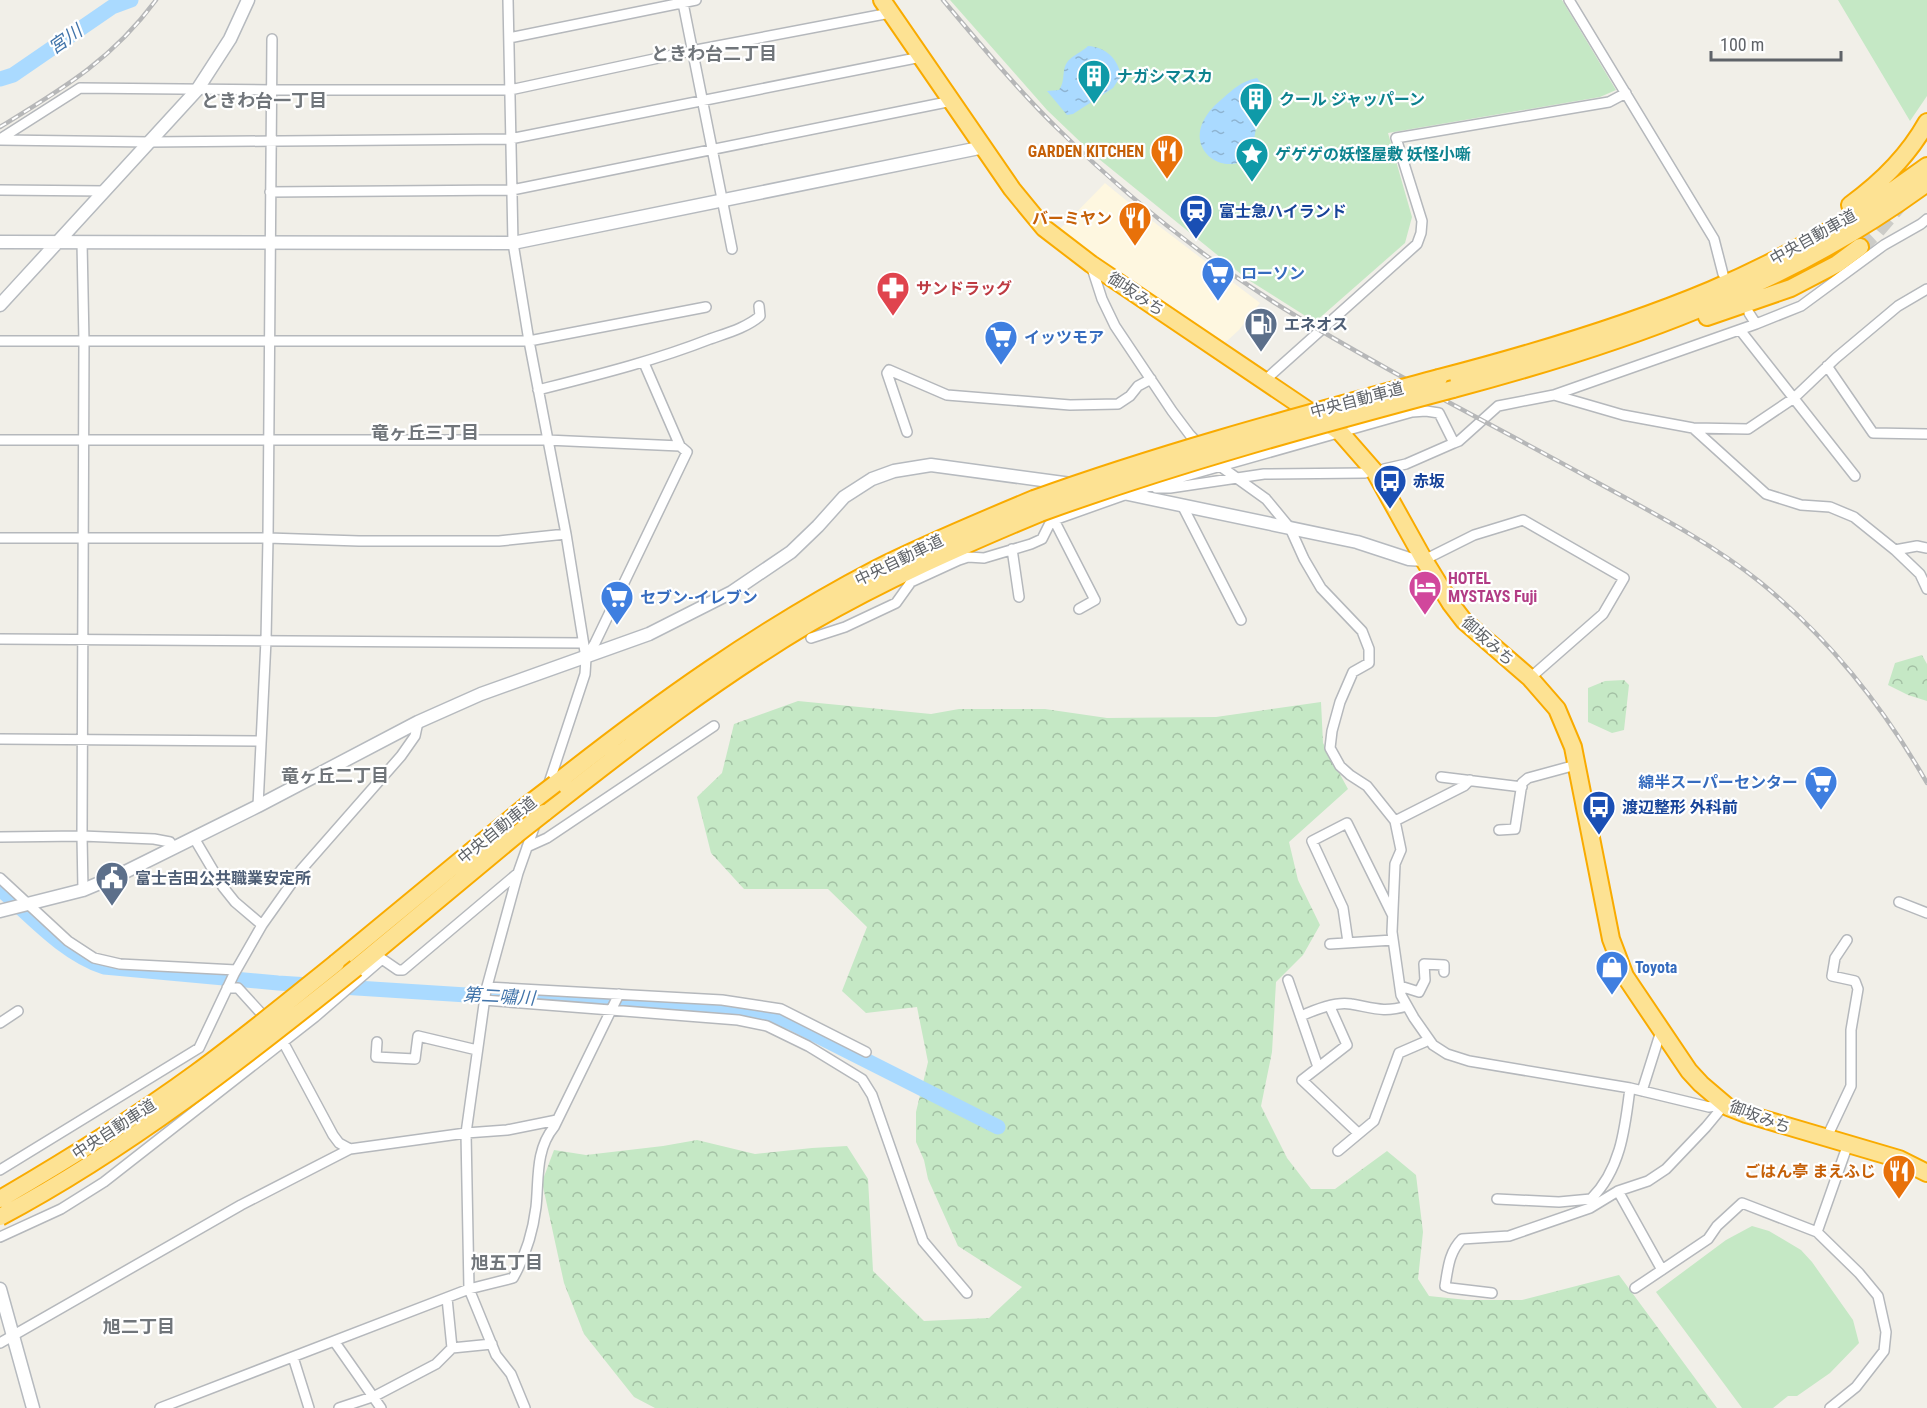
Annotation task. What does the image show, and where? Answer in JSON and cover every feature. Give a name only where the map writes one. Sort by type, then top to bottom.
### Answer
[{"type":"highway","name":"御坂みち","points":[[886,6],[1012,189],[1044,228],[1091,264],[1340,432],[1375,472],[1450,604],[1464,621],[1530,678],[1557,709],[1573,747],[1595,863],[1617,961],[1624,976],[1661,1031],[1701,1084],[1725,1104],[1761,1120],[1899,1159],[1927,1173]]},
{"type":"highway","points":[[1711,290],[1808,233],[1868,192],[1889,174],[1927,122]]},
{"type":"highway","name":"中央自動車道","points":[[0,1217],[71,1176],[142,1130],[270,1037],[521,841],[544,813],[620,753],[710,688],[811,623],[930,560],[1043,510],[1113,470],[1558,345],[1711,290],[1825,231],[1885,195],[1927,166]]},
{"type":"highway","name":"中央自動車道","points":[[0,1199],[64,1161],[196,1073],[261,1024],[525,807],[634,722],[767,631],[878,568],[923,547],[1118,484],[1453,388],[1510,374],[1615,341],[1717,303],[1801,261],[1884,213],[1927,183]]},
{"type":"highway","points":[[1510,374],[1594,355],[1766,298],[1814,277],[1860,247]]},
{"type":"street","points":[[0,305],[197,90],[230,39],[248,0]]},
{"type":"street","points":[[507,0],[510,38],[513,243],[586,658],[585,674],[521,841],[518,873],[485,992],[466,1133],[469,1289],[496,1354],[511,1374],[525,1408]]},
{"type":"street","points":[[510,38],[696,0]]},
{"type":"street","points":[[1569,0],[1714,239],[1723,274]]},
{"type":"street","points":[[682,3],[732,249]]},
{"type":"street","points":[[0,140],[80,88],[510,90],[886,6]]},
{"type":"street","points":[[258,806],[266,640],[268,538],[272,39]]},
{"type":"street","points":[[0,140],[150,142],[510,139],[921,57]]},
{"type":"street","points":[[1264,381],[1417,243],[1422,221],[1396,138],[1609,102],[1626,93]]},
{"type":"street","points":[[270,192],[512,190],[951,101]]},
{"type":"street","points":[[0,242],[513,243],[984,147]]},
{"type":"street","points":[[0,190],[105,191]]},
{"type":"street","points":[[1384,469],[1406,464],[1459,441],[1498,406],[1554,395],[1740,330],[1801,306],[1884,245],[1927,219]]},
{"type":"street","points":[[82,242],[84,342],[82,440],[83,890]]},
{"type":"street","points":[[1091,264],[1102,299],[1115,326],[1190,435],[1220,466],[1266,499],[1290,528],[1321,588],[1362,632],[1369,648],[1369,663],[1353,672],[1340,702],[1330,748],[1340,766],[1367,786],[1395,821],[1401,850],[1395,864],[1393,940],[1401,995],[1429,1040],[1447,1054],[1469,1061],[1630,1088],[1709,1107],[1725,1104]]},
{"type":"street","points":[[1554,395],[1623,415],[1693,428],[1748,429],[1794,398],[1827,366],[1898,306],[1927,289]]},
{"type":"street","points":[[538,390],[644,363],[747,325],[760,316],[759,306]]},
{"type":"street","points":[[0,341],[529,341],[706,307]]},
{"type":"street","points":[[1749,313],[1756,324]]},
{"type":"street","points":[[1740,330],[1855,476]]},
{"type":"street","points":[[586,658],[687,452],[680,446],[644,363]]},
{"type":"street","points":[[1827,366],[1874,433],[1927,434]]},
{"type":"street","points":[[907,432],[887,373],[889,370],[947,394],[1070,405],[1118,404],[1151,379]]},
{"type":"street","points":[[1043,510],[1128,493],[1340,432],[1426,411],[1438,413],[1454,443]]},
{"type":"street","points":[[1693,428],[1766,494],[1801,505],[1830,507],[1854,517],[1895,550],[1920,574],[1927,590]]},
{"type":"street","points":[[0,440],[547,440],[680,446]]},
{"type":"street","points":[[4,910],[83,890],[122,874],[418,722],[481,694],[649,634],[732,592],[791,552],[844,497],[872,479],[894,471],[931,465],[1128,493],[1357,542],[1409,559],[1424,560],[1474,535],[1523,520],[1624,578],[1603,614],[1530,678]]},
{"type":"street","points":[[1147,487],[1170,488],[1264,474],[1365,473]]},
{"type":"street","points":[[1182,505],[1240,620]]},
{"type":"street","points":[[811,638],[845,627],[896,603],[911,582],[959,560],[968,557],[984,558],[1042,538],[1049,525],[1043,510]]},
{"type":"street","points":[[1043,510],[1095,600],[1079,609]]},
{"type":"street","points":[[0,538],[499,541],[566,534]]},
{"type":"street","points":[[1895,550],[1917,546],[1927,548]]},
{"type":"street","points":[[1012,549],[1018,597]]},
{"type":"street","points":[[0,639],[583,644]]},
{"type":"street","points":[[0,1170],[199,1048],[235,972],[262,925],[301,870],[401,756],[415,736],[418,722]]},
{"type":"street","points":[[521,841],[547,838],[714,726]]},
{"type":"street","points":[[0,739],[261,741]]},
{"type":"street","points":[[1499,830],[1515,829],[1522,783],[1528,778],[1575,765]]},
{"type":"street","points":[[1441,777],[1522,787]]},
{"type":"street","points":[[1395,821],[1464,786],[1470,780]]},
{"type":"street","points":[[1348,942],[1343,908],[1312,841],[1347,824],[1393,916]]},
{"type":"street","points":[[0,837],[82,836],[161,839],[170,842],[174,848]]},
{"type":"street","points":[[194,838],[223,887],[262,925]]},
{"type":"street","points":[[0,1237],[62,1209],[105,1182],[283,1042],[382,959],[398,970],[403,970],[518,873]]},
{"type":"street","points":[[0,878],[25,905],[68,941],[94,958],[120,964],[235,972]]},
{"type":"street","points":[[1899,902],[1927,913]]},
{"type":"street","points":[[1330,944],[1393,940]]},
{"type":"street","points":[[1826,1139],[1851,1086],[1851,1030],[1858,989],[1855,981],[1832,976],[1835,958],[1847,940]]},
{"type":"street","points":[[1400,986],[1419,992],[1425,980],[1424,964],[1444,964],[1444,972]]},
{"type":"street","points":[[1288,980],[1318,1067]]},
{"type":"street","points":[[229,985],[238,988],[262,1012],[283,1042],[333,1135],[339,1143],[350,1149]]},
{"type":"street","points":[[485,992],[722,1000],[766,1005],[781,1009],[866,1052]]},
{"type":"street","points":[[485,992],[612,1009],[738,1020],[767,1026],[808,1046],[862,1079],[872,1095],[923,1241],[967,1293]]},
{"type":"street","points":[[160,1408],[469,1289],[513,1278],[522,1262],[534,1217],[536,1186],[543,1145],[618,996]]},
{"type":"street","points":[[1301,1016],[1330,1006],[1349,1003],[1365,1008],[1391,1010],[1407,1005]]},
{"type":"street","points":[[1330,1006],[1347,1045],[1302,1080],[1358,1134]]},
{"type":"street","points":[[0,1023],[18,1011]]},
{"type":"street","points":[[1642,1091],[1661,1031]]},
{"type":"street","points":[[378,1042],[376,1057],[415,1059],[418,1036],[477,1050]]},
{"type":"street","points":[[1338,1151],[1374,1121],[1399,1053],[1429,1040]]},
{"type":"street","points":[[1497,1199],[1559,1202],[1591,1199],[1612,1172],[1624,1137],[1630,1088]]},
{"type":"street","points":[[1492,1293],[1445,1286],[1449,1258],[1462,1239],[1509,1236],[1590,1208],[1618,1191],[1648,1181],[1666,1169],[1725,1104]]},
{"type":"street","points":[[0,1343],[241,1204],[350,1149],[466,1133],[507,1130],[557,1120]]},
{"type":"street","points":[[1817,1232],[1848,1144]]},
{"type":"street","points":[[1618,1191],[1662,1270]]},
{"type":"street","points":[[1635,1288],[1707,1239],[1717,1226],[1742,1203],[1817,1232],[1859,1273],[1878,1296],[1886,1332],[1884,1351],[1856,1387],[1830,1408]]},
{"type":"street","points":[[0,1289],[33,1408]]},
{"type":"street","points":[[447,1298],[452,1348]]},
{"type":"street","points":[[334,1341],[381,1408]]},
{"type":"street","points":[[339,1408],[372,1397],[436,1364],[452,1348],[492,1344]]},
{"type":"street","points":[[293,1357],[309,1408]]},
{"type":"shaded area","points":[[1105,183],[1260,303],[1239,330],[1227,341],[1224,342],[1061,231],[1060,229]]},
{"type":"green space","name":"富士急ハイランド","points":[[950,0],[1562,0],[1616,90],[1600,97],[1388,133],[1412,217],[1405,243],[1315,322],[1247,279],[1094,155],[1047,110]]},
{"type":"green space","points":[[1838,0],[1927,0],[1927,96],[1910,121]]},
{"type":"green space","points":[[1922,655],[1927,664],[1927,701],[1888,685],[1895,663]]},
{"type":"green space","points":[[1624,680],[1629,685],[1624,730],[1612,733],[1588,722],[1588,688],[1605,681]]},
{"type":"green space","points":[[798,701],[931,714],[959,709],[1045,709],[1107,718],[1216,717],[1321,702],[1323,743],[1348,789],[1289,842],[1298,880],[1320,925],[1303,955],[1276,982],[1272,1052],[1261,1106],[1287,1158],[1311,1189],[1335,1189],[1387,1151],[1416,1175],[1423,1232],[1418,1279],[1429,1296],[1467,1300],[1522,1300],[1619,1275],[1717,1408],[655,1408],[634,1397],[584,1334],[564,1283],[542,1182],[554,1150],[586,1155],[697,1140],[755,1154],[847,1146],[868,1179],[873,1271],[924,1321],[989,1318],[1022,1287],[958,1246],[928,1179],[924,1160],[916,1142],[916,1112],[928,1062],[917,1007],[866,1013],[842,991],[867,927],[828,889],[744,889],[711,853],[697,797],[722,773],[734,724]]},
{"type":"green space","points":[[1752,1226],[1769,1231],[1801,1250],[1812,1262],[1853,1320],[1859,1343],[1830,1373],[1797,1396],[1788,1396],[1773,1408],[1742,1408],[1656,1292],[1726,1240]]},
{"type":"water","points":[[1088,46],[1106,51],[1117,64],[1121,76],[1113,88],[1073,114],[1067,115],[1047,91],[1059,90],[1066,64]]},
{"type":"water","points":[[1257,78],[1261,83],[1251,152],[1242,161],[1230,164],[1218,162],[1208,155],[1201,145],[1200,131],[1206,116],[1234,89],[1246,81]]},
{"type":"waterway","name":"宮川","points":[[0,79],[13,75],[112,7],[131,0]]},
{"type":"waterway","name":"第二嘯川","points":[[0,889],[62,944],[89,961],[104,967],[278,983],[579,1002],[613,1000],[752,1011],[790,1022],[998,1127]]},
{"type":"tunnel","points":[[1860,247],[1899,205]]},
{"type":"railway","points":[[0,127],[65,86],[104,57],[122,40],[156,0]]},
{"type":"railway","points":[[943,0],[1028,98],[1084,154],[1138,202],[1223,268],[1283,308],[1359,353],[1678,527],[1720,553],[1760,582],[1809,627],[1853,675],[1892,727],[1927,783]]},
{"type":"place","name":"ナガシマスカ","points":[[1094,105]]},
{"type":"place","name":"クール ジャッパーン","points":[[1256,128]]},
{"type":"place","name":"GARDEN KITCHEN","points":[[1167,180]]},
{"type":"place","name":"ゲゲゲの妖怪屋敷 妖怪小噺","points":[[1252,183]]},
{"type":"place","name":"富士急ハイランド","points":[[1196,240]]},
{"type":"place","name":"バーミヤン","points":[[1135,247]]},
{"type":"place","name":"ローソン","points":[[1218,302]]},
{"type":"place","name":"サンドラッグ","points":[[893,317]]},
{"type":"place","name":"エネオス","points":[[1261,353]]},
{"type":"place","name":"イッツモア","points":[[1001,366]]},
{"type":"place","name":"赤坂","points":[[1390,510]]},
{"type":"place","name":"HOTEL MYSTAYS Fuji","points":[[1425,616]]},
{"type":"place","name":"セブン-イレブン","points":[[617,626]]},
{"type":"place","name":"綿半スーパーセンター","points":[[1821,811]]},
{"type":"place","name":"渡辺整形 外科前","points":[[1599,836]]},
{"type":"place","name":"富士吉田公共職業安定所","points":[[112,907]]},
{"type":"place","name":"Toyota","points":[[1612,996]]},
{"type":"place","name":"ごはん亭 まえふじ","points":[[1899,1200]]},
{"type":"district","name":"ときわ台二丁目","points":[[714,53]]},
{"type":"district","name":"ときわ台一丁目","points":[[264,100]]},
{"type":"district","name":"竜ヶ丘三丁目","points":[[425,432]]},
{"type":"district","name":"竜ヶ丘二丁目","points":[[335,775]]},
{"type":"district","name":"旭五丁目","points":[[507,1262]]},
{"type":"district","name":"旭二丁目","points":[[139,1326]]}]
